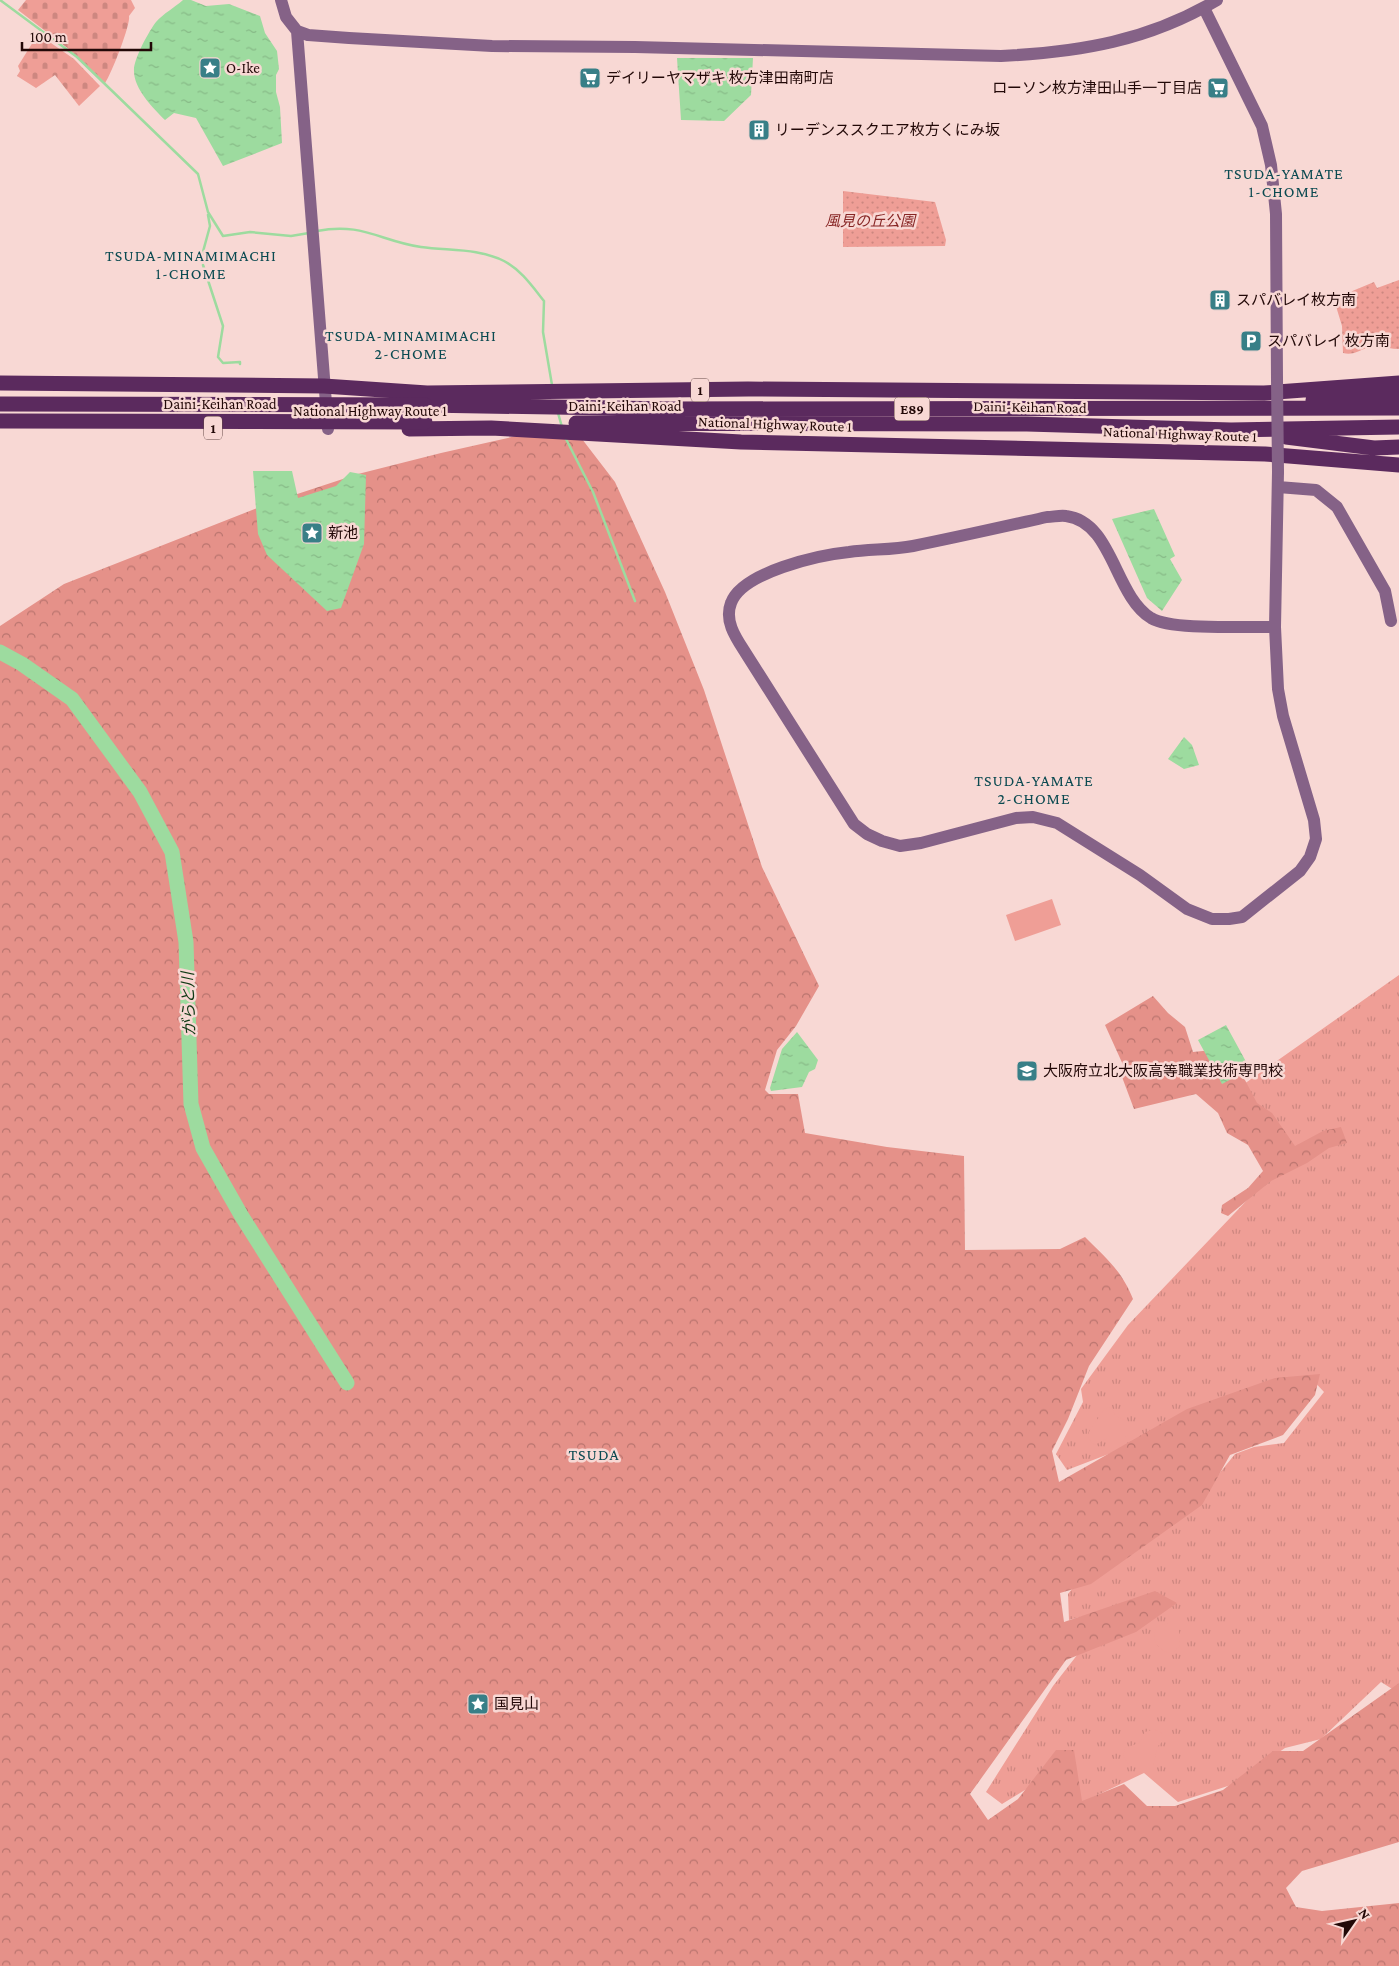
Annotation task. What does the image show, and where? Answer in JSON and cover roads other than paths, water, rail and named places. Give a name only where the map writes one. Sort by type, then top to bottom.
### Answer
[{"type":"highway","name":"National Highway Route 1","points":[[0,383],[324,386],[427,393],[748,389],[1264,393],[1399,383]]},
{"type":"highway","points":[[1217,410],[1370,395],[1399,394]]},
{"type":"highway","name":"Daini-Keihan Road","points":[[0,404],[425,405],[691,409],[1217,410],[1399,408]]},
{"type":"highway","name":"Daini-Keihan Road","points":[[0,421],[426,426],[1018,424],[1231,430],[1399,427]]},
{"type":"highway","name":"National Highway Route 1","points":[[0,427],[328,428],[426,426],[740,442],[1255,454],[1399,464]]},
{"type":"highway","points":[[1231,430],[1374,448],[1399,447]]},
{"type":"street","points":[[281,0],[286,17],[297,31],[328,428]]},
{"type":"street","points":[[297,31],[308,34],[349,38],[492,46],[635,47],[1001,56],[1058,53],[1104,45],[1162,27],[1217,0]]},
{"type":"street","points":[[1204,8],[1262,126],[1271,165],[1276,214],[1278,487],[1275,627],[1278,689],[1282,716],[1314,820],[1316,839],[1310,857],[1300,871],[1242,916],[1229,919],[1212,919],[1187,909],[1140,875],[1056,823],[1033,818],[1016,818],[921,843],[900,846],[882,842],[854,824],[744,652],[732,631],[729,616],[731,602],[740,589],[756,579],[820,556],[911,546],[1047,517],[1066,516],[1087,525],[1100,539],[1135,604],[1152,618],[1180,625],[1275,627]]},
{"type":"street","points":[[1278,487],[1316,490],[1337,507],[1385,592],[1391,621]]},
{"type":"water","points":[[183,0],[191,0],[206,6],[229,4],[260,16],[265,33],[277,51],[279,69],[276,75],[276,92],[280,107],[282,143],[223,166],[196,118],[174,113],[165,120],[145,98],[137,85],[134,71],[139,53],[156,22]]},
{"type":"water","points":[[677,58],[753,58],[751,95],[724,121],[681,120]]},
{"type":"water","points":[[253,471],[292,471],[298,498],[336,486],[350,472],[366,475],[364,544],[341,608],[327,611],[267,555],[258,534]]},
{"type":"water","points":[[1154,509],[1175,556],[1170,559],[1182,580],[1162,611],[1147,598],[1112,519]]},
{"type":"water","points":[[1184,737],[1192,745],[1199,765],[1184,769],[1168,759]]},
{"type":"water","points":[[1226,1025],[1250,1069],[1222,1084],[1198,1040]]},
{"type":"water","points":[[797,1032],[818,1060],[815,1069],[809,1072],[802,1087],[771,1091],[770,1088],[782,1049]]},
{"type":"waterway","points":[[0,0],[77,57],[198,174],[208,212],[223,236],[250,232],[291,236],[309,233]]},
{"type":"waterway","points":[[201,259],[210,226],[208,215]]},
{"type":"waterway","points":[[317,231],[333,229],[359,231],[421,247],[484,254],[504,261],[516,269],[544,301],[543,332],[552,385]]},
{"type":"waterway","points":[[203,265],[223,326],[218,357],[223,363],[240,362],[240,364]]},
{"type":"waterway","points":[[558,413],[562,427]]},
{"type":"waterway","points":[[566,439],[593,492],[635,601]]},
{"type":"waterway","name":"がらと川","points":[[0,652],[22,664],[72,699],[140,792],[172,852],[186,942],[191,1104],[203,1148],[241,1215],[347,1383]]},
{"type":"place","name":"O-Ike","points":[[210,68]]},
{"type":"place","name":"デイリーヤマザキ 枚方津田南町店","points":[[590,78]]},
{"type":"place","name":"ローソン枚方津田山手一丁目店","points":[[1218,88]]},
{"type":"place","name":"リーデンススクエア枚方くにみ坂","points":[[759,130]]},
{"type":"place","name":"スパバレイ枚方南","points":[[1220,300]]},
{"type":"place","name":"スパバレイ 枚方南","points":[[1251,341]]},
{"type":"place","name":"新池","points":[[312,533]]},
{"type":"place","name":"大阪府立北大阪高等職業技術専門校","points":[[1027,1071]]},
{"type":"place","name":"国見山","points":[[478,1704]]},
{"type":"district","name":"TSUDA-YAMATE 1-CHOME","points":[[1284,182]]},
{"type":"district","name":"TSUDA-MINAMIMACHI 1-CHOME","points":[[191,264]]},
{"type":"district","name":"TSUDA-MINAMIMACHI 2-CHOME","points":[[411,344]]},
{"type":"district","name":"TSUDA-YAMATE 2-CHOME","points":[[1034,789]]},
{"type":"district","name":"TSUDA","points":[[594,1454]]},
{"type":"park label","name":"風見の丘公園","points":[[870,221]]}]
